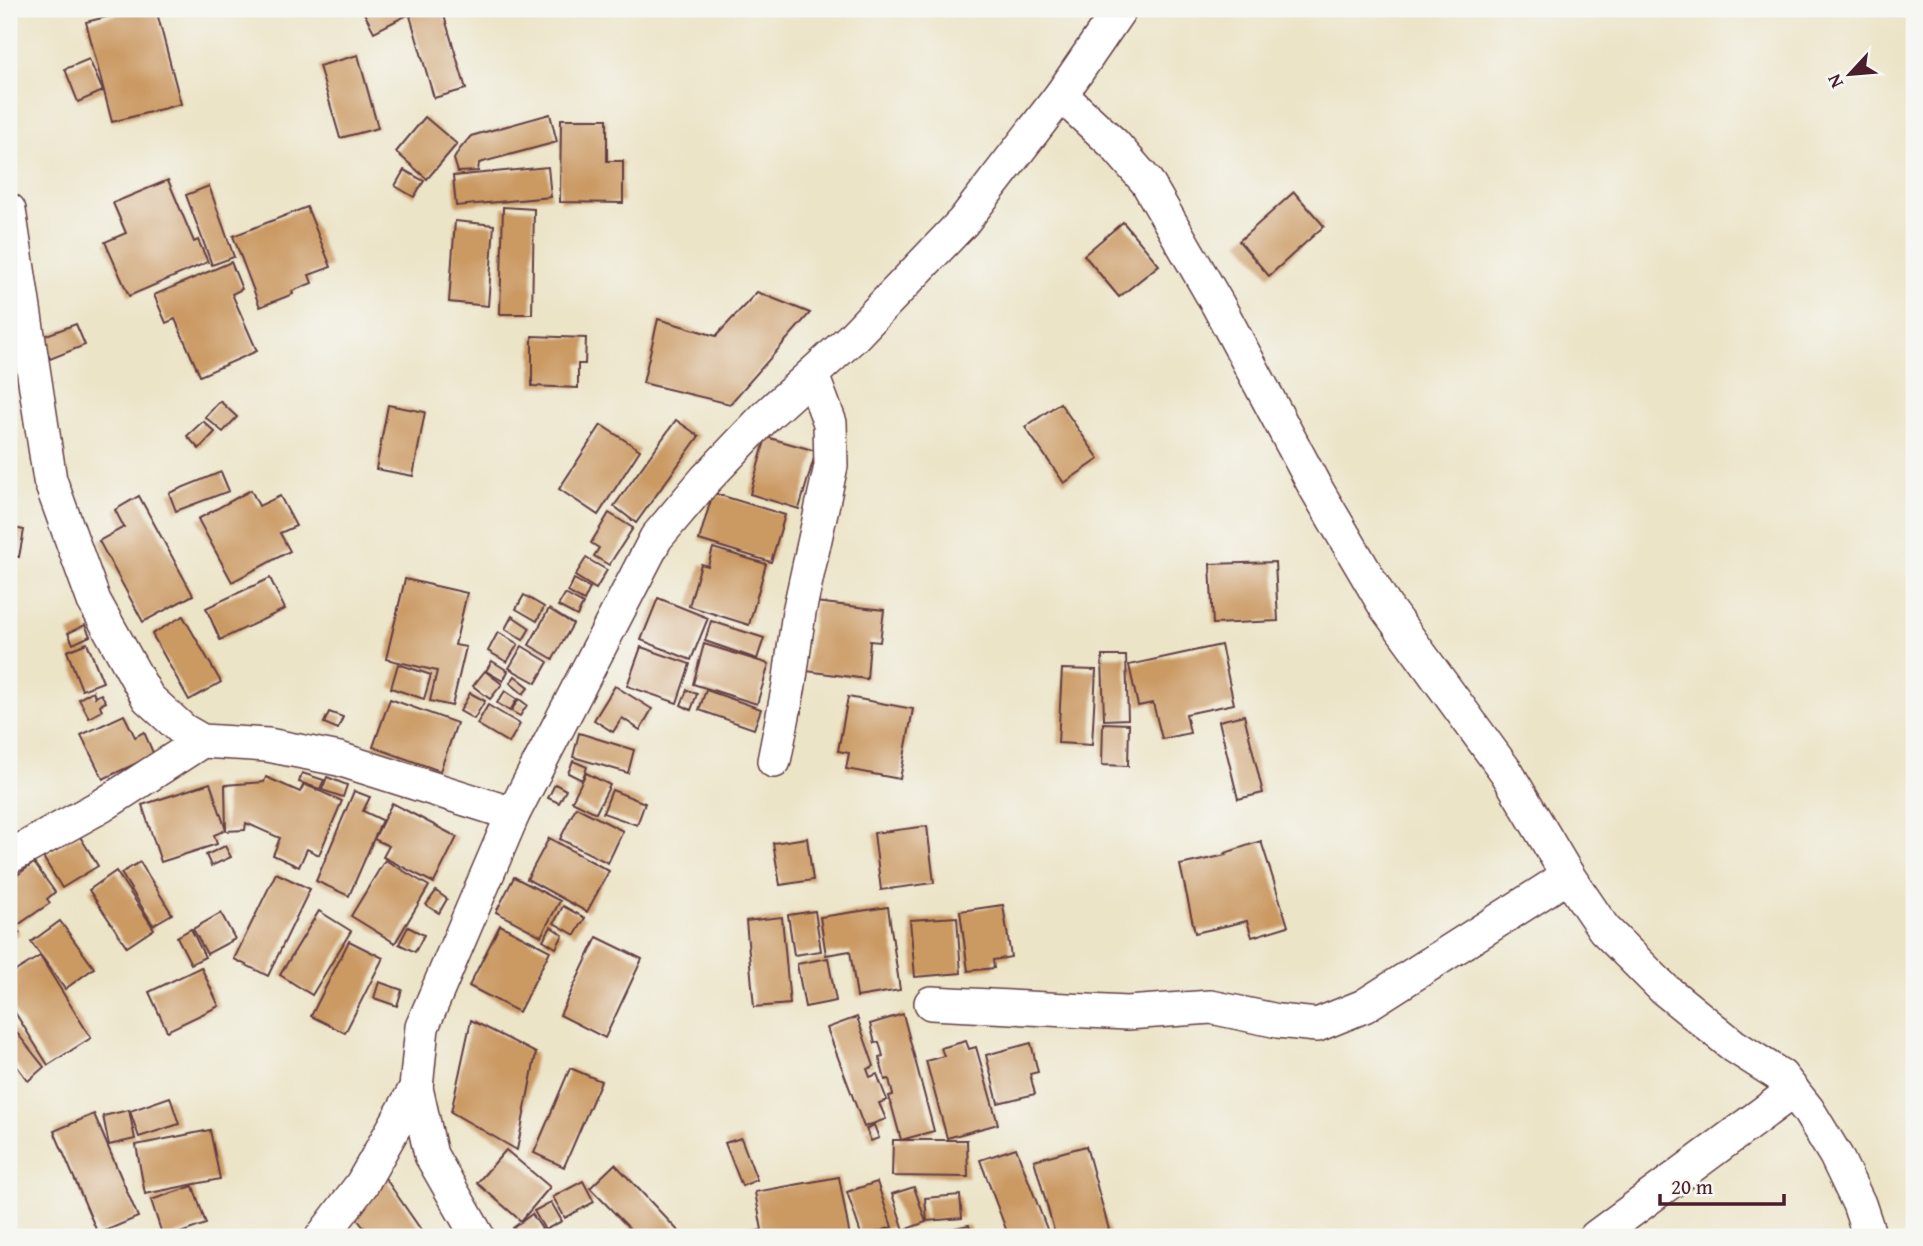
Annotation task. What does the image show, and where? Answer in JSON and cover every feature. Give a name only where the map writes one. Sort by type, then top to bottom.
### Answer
[{"type":"street","points":[[478,1237],[431,1155],[416,1088],[422,1027],[513,814],[656,538],[705,480],[766,416],[852,338],[964,222],[1060,95],[1119,9]]},
{"type":"street","points":[[1060,95],[1114,145],[1147,182],[1219,305],[1314,485],[1385,606],[1507,773],[1568,876],[1604,929],[1664,989],[1734,1046],[1781,1076],[1808,1110],[1836,1156],[1859,1204],[1870,1237]]},
{"type":"street","points":[[9,210],[50,480],[93,601],[148,698],[183,730],[202,741],[268,745],[339,759],[513,814]]},
{"type":"street","points":[[774,761],[789,685],[799,612],[831,466],[830,423],[811,375]]},
{"type":"street","points":[[9,857],[103,804],[202,741]]},
{"type":"street","points":[[932,1003],[1127,1013],[1211,1007],[1317,1026],[1364,1006],[1568,876]]},
{"type":"street","points":[[322,1237],[362,1184],[416,1088]]},
{"type":"street","points":[[1596,1237],[1793,1091]]},
{"type":"building","points":[[138,9],[156,9],[181,104],[112,122],[86,22]]},
{"type":"building","points":[[362,9],[419,9],[374,32]]},
{"type":"building","points":[[442,9],[466,89],[434,98],[410,16]]},
{"type":"building","points":[[358,55],[378,128],[340,138],[319,66]]},
{"type":"building","points":[[89,59],[103,91],[78,102],[65,69]]},
{"type":"building","points":[[550,114],[557,142],[479,163],[478,171],[458,172],[454,159],[471,136]]},
{"type":"building","points":[[425,117],[457,144],[427,179],[396,152]]},
{"type":"building","points":[[561,119],[607,119],[607,161],[623,161],[623,203],[560,202]]},
{"type":"building","points":[[548,167],[551,197],[456,206],[453,176]]},
{"type":"building","points":[[404,170],[424,181],[414,197],[395,186]]},
{"type":"building","points":[[168,180],[194,242],[198,240],[208,262],[129,296],[105,242],[126,233],[113,203]]},
{"type":"building","points":[[209,186],[234,257],[212,265],[186,195]]},
{"type":"building","points":[[1294,192],[1324,226],[1269,276],[1239,241]]},
{"type":"building","points":[[307,207],[331,267],[309,275],[312,283],[292,291],[293,294],[260,307],[233,236]]},
{"type":"building","points":[[503,207],[534,209],[532,314],[500,314]]},
{"type":"building","points":[[455,221],[494,225],[488,306],[449,302]]},
{"type":"building","points":[[1123,222],[1159,265],[1119,297],[1084,255]]},
{"type":"building","points":[[231,262],[242,289],[232,294],[257,351],[200,376],[175,319],[166,323],[154,295]]},
{"type":"building","points":[[757,292],[810,313],[730,404],[643,383],[658,319],[716,336]]},
{"type":"building","points":[[76,324],[85,345],[50,359],[41,337]]},
{"type":"building","points":[[532,336],[586,338],[585,364],[578,364],[578,388],[532,386]]},
{"type":"building","points":[[220,401],[237,417],[223,432],[205,417]]},
{"type":"building","points":[[1060,403],[1099,459],[1064,483],[1025,427]]},
{"type":"building","points":[[388,405],[425,412],[413,476],[376,469]]},
{"type":"building","points":[[676,420],[699,436],[636,523],[614,506]]},
{"type":"building","points":[[203,421],[215,432],[199,449],[187,436]]},
{"type":"building","points":[[601,425],[640,450],[598,515],[559,489]]},
{"type":"building","points":[[766,437],[816,451],[799,509],[750,494]]},
{"type":"building","points":[[221,472],[229,491],[176,511],[169,493]]},
{"type":"building","points":[[251,490],[259,506],[280,496],[296,526],[280,533],[290,551],[232,582],[198,519]]},
{"type":"building","points":[[713,493],[785,515],[771,562],[699,540]]},
{"type":"building","points":[[139,496],[193,595],[143,622],[99,541],[124,527],[115,510]]},
{"type":"building","points":[[609,513],[633,528],[609,565],[594,556],[599,548],[591,543]]},
{"type":"building","points":[[9,527],[24,530],[19,557],[9,555]]},
{"type":"building","points":[[713,548],[766,564],[749,625],[689,606],[701,564],[708,566]]},
{"type":"building","points":[[586,558],[607,570],[596,589],[575,576]]},
{"type":"building","points":[[1275,562],[1278,621],[1213,624],[1210,564]]},
{"type":"building","points":[[270,578],[285,609],[220,640],[206,608]]},
{"type":"building","points":[[405,579],[467,593],[455,645],[466,647],[452,706],[430,701],[437,671],[386,659]]},
{"type":"building","points":[[574,579],[590,588],[584,601],[568,592]]},
{"type":"building","points":[[565,594],[583,604],[577,616],[558,606]]},
{"type":"building","points":[[524,595],[544,607],[537,621],[516,609]]},
{"type":"building","points":[[658,598],[708,618],[691,660],[641,640]]},
{"type":"building","points":[[815,602],[884,610],[880,642],[870,641],[867,679],[806,671]]},
{"type":"building","points":[[549,609],[573,624],[553,659],[529,645]]},
{"type":"building","points":[[183,616],[221,682],[189,700],[152,634]]},
{"type":"building","points":[[512,616],[530,628],[523,640],[505,629]]},
{"type":"building","points":[[711,621],[764,638],[757,659],[705,641]]},
{"type":"building","points":[[85,625],[90,636],[73,644],[68,633]]},
{"type":"building","points":[[498,632],[518,644],[507,662],[488,651]]},
{"type":"building","points":[[87,643],[103,682],[82,690],[67,651]]},
{"type":"building","points":[[704,644],[769,664],[757,704],[693,684]]},
{"type":"building","points":[[1221,645],[1234,704],[1186,714],[1190,733],[1162,739],[1153,703],[1138,706],[1129,665]]},
{"type":"building","points":[[522,646],[548,662],[536,683],[509,668]]},
{"type":"building","points":[[641,647],[690,664],[677,703],[627,686]]},
{"type":"building","points":[[1102,656],[1126,656],[1128,719],[1104,720]]},
{"type":"building","points":[[492,661],[508,671],[503,681],[486,671]]},
{"type":"building","points":[[398,664],[431,675],[424,699],[391,688]]},
{"type":"building","points":[[1062,669],[1096,670],[1092,745],[1058,743]]},
{"type":"building","points":[[485,671],[502,684],[490,699],[473,686]]},
{"type":"building","points":[[515,676],[529,687],[523,694],[510,683]]},
{"type":"building","points":[[615,686],[652,709],[640,730],[622,718],[613,732],[594,720]]},
{"type":"building","points":[[687,690],[697,694],[691,710],[681,705]]},
{"type":"building","points":[[706,690],[761,709],[754,729],[699,710]]},
{"type":"building","points":[[93,691],[95,697],[101,694],[106,702],[100,705],[102,711],[89,718],[79,699]]},
{"type":"building","points":[[505,691],[517,699],[510,711],[497,703]]},
{"type":"building","points":[[470,693],[485,701],[474,719],[460,711]]},
{"type":"building","points":[[848,697],[913,709],[900,779],[846,769],[849,753],[838,751]]},
{"type":"building","points":[[390,699],[457,723],[440,771],[373,747]]},
{"type":"building","points":[[519,699],[527,705],[520,716],[511,711]]},
{"type":"building","points":[[488,705],[520,724],[509,743],[477,724]]},
{"type":"building","points":[[329,712],[343,717],[338,729],[324,723]]},
{"type":"building","points":[[124,715],[135,737],[144,732],[154,755],[103,779],[81,735]]},
{"type":"building","points":[[1244,715],[1263,793],[1238,799],[1219,721]]},
{"type":"building","points":[[1103,723],[1129,724],[1128,766],[1102,765]]},
{"type":"building","points":[[579,733],[634,750],[628,773],[573,757]]},
{"type":"building","points":[[573,761],[587,767],[582,780],[568,773]]},
{"type":"building","points":[[302,773],[324,780],[320,789],[299,782]]},
{"type":"building","points":[[586,773],[610,785],[596,813],[572,801]]},
{"type":"building","points":[[266,777],[300,792],[304,784],[342,801],[319,855],[307,849],[299,867],[273,855],[280,838],[246,823],[245,830],[226,831],[225,785],[264,782]]},
{"type":"building","points":[[327,777],[347,785],[343,797],[322,790]]},
{"type":"building","points":[[210,783],[226,830],[214,835],[217,844],[161,862],[142,805]]},
{"type":"building","points":[[555,784],[566,790],[559,803],[548,798]]},
{"type":"building","points":[[612,790],[645,803],[637,825],[603,813]]},
{"type":"building","points":[[354,791],[370,797],[363,811],[382,820],[349,896],[316,881]]},
{"type":"building","points":[[392,803],[457,837],[434,883],[383,857],[389,846],[374,839]]},
{"type":"building","points":[[576,807],[623,831],[608,863],[560,839]]},
{"type":"building","points":[[927,826],[934,883],[881,890],[874,833]]},
{"type":"building","points":[[79,835],[98,866],[62,888],[43,857]]},
{"type":"building","points":[[549,838],[609,871],[587,912],[527,879]]},
{"type":"building","points":[[807,838],[813,880],[780,885],[773,843]]},
{"type":"building","points":[[1261,841],[1288,926],[1252,937],[1247,921],[1195,933],[1180,865],[1226,855],[1225,853]]},
{"type":"building","points":[[225,846],[231,857],[211,866],[206,855]]},
{"type":"building","points":[[385,860],[429,886],[395,943],[351,916]]},
{"type":"building","points":[[140,862],[172,914],[153,925],[121,873]]},
{"type":"building","points":[[34,863],[55,892],[47,899],[50,903],[15,927],[20,933],[9,941],[9,881]]},
{"type":"building","points":[[116,871],[154,929],[127,947],[89,890]]},
{"type":"building","points":[[276,873],[310,889],[268,976],[234,959]]},
{"type":"building","points":[[514,877],[560,901],[541,936],[496,912]]},
{"type":"building","points":[[436,891],[447,899],[439,913],[426,905]]},
{"type":"building","points":[[1003,905],[1011,957],[993,960],[994,968],[968,971],[960,911]]},
{"type":"building","points":[[563,906],[585,918],[575,935],[554,923]]},
{"type":"building","points":[[888,907],[900,990],[857,997],[850,951],[826,955],[820,917]]},
{"type":"building","points":[[319,911],[351,931],[312,995],[280,975]]},
{"type":"building","points":[[815,911],[821,951],[794,955],[788,915]]},
{"type":"building","points":[[221,913],[235,939],[207,954],[193,929]]},
{"type":"building","points":[[782,917],[790,1004],[754,1007],[746,921]]},
{"type":"building","points":[[957,917],[961,973],[915,977],[910,920]]},
{"type":"building","points":[[60,921],[94,968],[65,989],[31,942]]},
{"type":"building","points":[[500,925],[550,951],[519,1012],[469,986]]},
{"type":"building","points":[[408,927],[424,935],[415,952],[399,944]]},
{"type":"building","points":[[551,927],[563,935],[556,948],[543,940]]},
{"type":"building","points":[[191,929],[205,957],[191,964],[177,937]]},
{"type":"building","points":[[597,937],[642,959],[605,1038],[560,1015]]},
{"type":"building","points":[[349,941],[383,958],[345,1033],[311,1016]]},
{"type":"building","points":[[40,956],[91,1038],[48,1065],[9,1003],[9,975]]},
{"type":"building","points":[[828,958],[836,1001],[805,1007],[797,964]]},
{"type":"building","points":[[201,967],[219,1006],[167,1031],[149,992]]},
{"type":"building","points":[[379,982],[402,990],[397,1006],[374,998]]},
{"type":"building","points":[[903,1014],[934,1131],[901,1140],[889,1096],[893,1095],[889,1079],[885,1080],[879,1057],[883,1056],[879,1042],[875,1043],[870,1024]]},
{"type":"building","points":[[857,1017],[874,1066],[867,1069],[870,1077],[877,1074],[887,1100],[879,1103],[886,1119],[864,1127],[827,1028]]},
{"type":"building","points":[[471,1020],[536,1053],[517,1150],[451,1112]]},
{"type":"building","points":[[9,1023],[44,1067],[28,1081],[9,1056]]},
{"type":"building","points":[[966,1041],[969,1049],[976,1047],[998,1124],[947,1138],[926,1061],[944,1056],[941,1048]]},
{"type":"building","points":[[1031,1043],[1038,1072],[1030,1074],[1035,1094],[998,1103],[986,1055]]},
{"type":"building","points":[[570,1068],[601,1081],[564,1167],[534,1153]]},
{"type":"building","points":[[170,1097],[179,1124],[139,1137],[130,1111]]},
{"type":"building","points":[[129,1110],[135,1139],[109,1145],[103,1116]]},
{"type":"building","points":[[94,1114],[138,1217],[98,1234],[54,1131]]},
{"type":"building","points":[[874,1125],[879,1138],[871,1141],[866,1129]]},
{"type":"building","points":[[210,1130],[220,1179],[145,1194],[136,1145]]},
{"type":"building","points":[[741,1138],[757,1180],[742,1186],[725,1143]]},
{"type":"building","points":[[893,1140],[967,1140],[968,1177],[892,1176]]},
{"type":"building","points":[[1086,1146],[1111,1237],[1056,1237],[1034,1160]]},
{"type":"building","points":[[1016,1148],[1050,1237],[1009,1237],[980,1160]]},
{"type":"building","points":[[506,1150],[550,1187],[521,1221],[477,1183]]},
{"type":"building","points":[[615,1164],[684,1237],[638,1237],[590,1188]]},
{"type":"building","points":[[381,1172],[426,1237],[371,1237],[351,1211]]},
{"type":"building","points":[[839,1177],[850,1237],[752,1237],[751,1232],[762,1230],[755,1192]]},
{"type":"building","points":[[583,1181],[594,1202],[565,1218],[553,1197]]},
{"type":"building","points":[[877,1182],[892,1227],[862,1237],[847,1192]]},
{"type":"building","points":[[193,1186],[206,1224],[163,1237],[151,1200]]},
{"type":"building","points":[[914,1187],[926,1222],[904,1230],[892,1194]]},
{"type":"building","points":[[960,1195],[962,1218],[927,1221],[925,1198]]},
{"type":"building","points":[[551,1202],[562,1221],[545,1230],[534,1211]]},
{"type":"building","points":[[532,1214],[542,1229],[530,1237],[520,1237],[513,1228]]},
{"type":"building","points":[[969,1225],[972,1237],[923,1235]]}]
